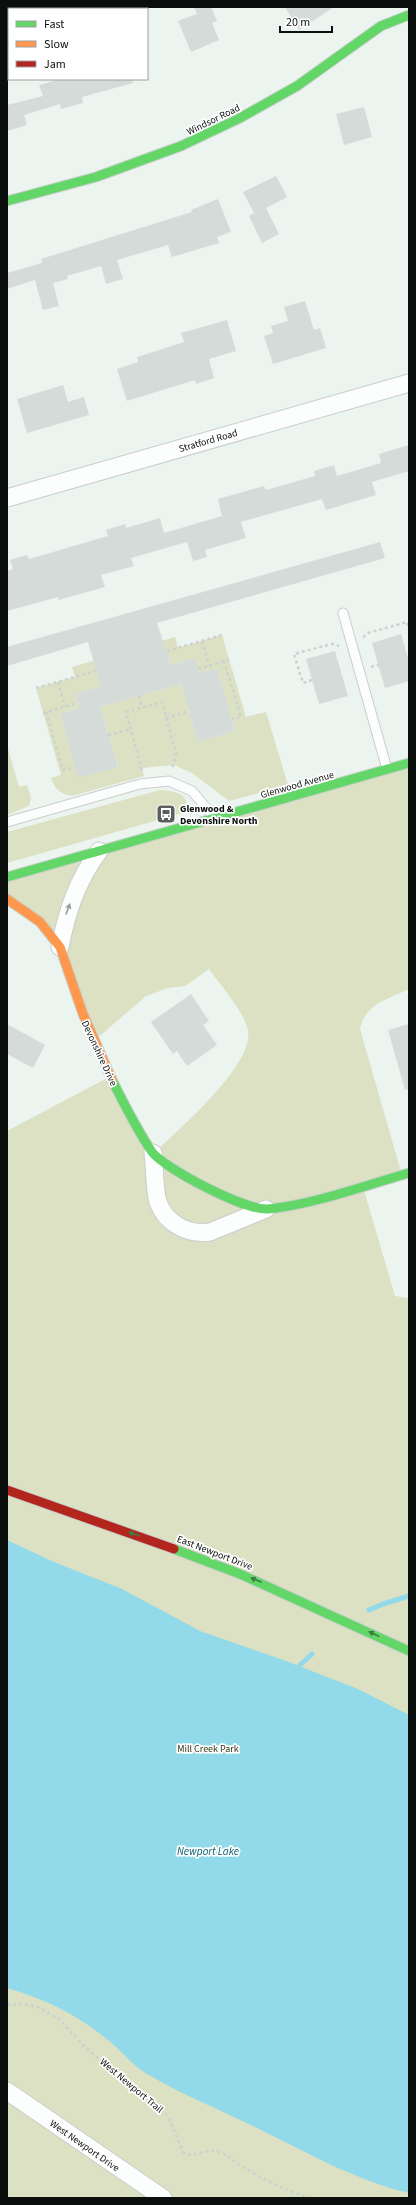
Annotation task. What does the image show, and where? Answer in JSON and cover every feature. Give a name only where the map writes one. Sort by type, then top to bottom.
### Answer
[{"type":"street","name":"Windsor Road","points":[[7,201],[96,176],[181,146],[240,118],[297,86],[381,26],[409,15]]},
{"type":"street","name":"Stratford Road","points":[[7,498],[409,383]]},
{"type":"street","name":"Glenwood Avenue","points":[[7,877],[409,763]]},
{"type":"street","points":[[60,947],[66,915],[73,896],[89,865],[99,851]]},
{"type":"street","name":"Devonshire Drive","points":[[7,899],[40,922],[60,947],[97,1049],[154,1153],[158,1202],[165,1215],[174,1224],[187,1231],[201,1233],[210,1232],[266,1209],[320,1198],[409,1173]]},
{"type":"street","name":"Devonshire Drive","points":[[154,1153],[202,1187],[266,1209]]},
{"type":"street","name":"East Newport Drive","points":[[7,1490],[152,1540],[240,1574],[409,1651]]},
{"type":"street","name":"West Newport Drive","points":[[7,2092],[163,2198]]},
{"type":"lane","points":[[342,613],[387,769]]},
{"type":"lane","points":[[7,822],[146,783],[169,782],[192,791],[214,818]]},
{"type":"path","points":[[362,643],[363,637],[368,633],[407,622],[409,630]]},
{"type":"path","points":[[167,651],[222,635]]},
{"type":"path","points":[[202,641],[209,665]]},
{"type":"path","points":[[312,680],[303,684],[294,654],[332,644],[341,648]]},
{"type":"path","points":[[198,668],[229,660]]},
{"type":"path","points":[[224,661],[241,716],[232,719]]},
{"type":"path","points":[[367,662],[369,668],[379,665]]},
{"type":"path","points":[[36,688],[96,671]]},
{"type":"path","points":[[58,682],[65,706]]},
{"type":"path","points":[[139,696],[142,708]]},
{"type":"path","points":[[146,783],[126,712],[162,702],[176,753],[169,782]]},
{"type":"path","points":[[43,713],[77,703]]},
{"type":"path","points":[[166,718],[189,711]]},
{"type":"path","points":[[46,712],[63,770],[75,766]]},
{"type":"path","points":[[108,736],[131,729]]},
{"type":"path","name":"West Newport Trail","points":[[7,2006],[24,2004],[38,2007],[59,2019],[83,2046],[168,2116],[183,2152],[189,2155],[204,2151],[216,2151],[226,2155],[239,2164],[279,2185],[310,2198]]},
{"type":"green space","points":[[222,635],[246,717],[266,712],[288,785],[229,801],[192,773],[174,765],[142,768],[144,776],[72,796],[64,794],[58,790],[51,778],[61,775],[36,688],[75,677],[72,667],[175,637],[178,648]],"holes":[[[165,647],[171,665],[195,658],[199,673],[217,668],[235,731],[198,742],[181,684],[100,707],[118,766],[75,767],[60,714],[79,708],[75,694],[101,686],[96,667]]]},
{"type":"green space","points":[[7,745],[19,787],[27,785],[31,798],[29,806],[7,815]]},
{"type":"green space","name":"Mill Creek Park","points":[[409,763],[409,989],[378,1003],[367,1014],[360,1029],[402,1175],[363,1187],[395,1296],[409,1298],[409,2198],[7,2198],[7,1131],[111,1076],[154,1153],[196,1113],[227,1078],[239,1061],[247,1045],[248,1031],[242,1016],[232,999],[209,969],[185,986],[168,988],[146,996],[94,1041],[60,947],[7,899],[7,877]]},
{"type":"green space","points":[[160,790],[180,794],[186,801],[186,812],[7,863],[7,832]]},
{"type":"water","name":"Newport Lake","points":[[7,1540],[54,1562],[122,1589],[200,1631],[286,1661],[358,1689],[409,1715],[409,2193],[369,2181],[349,2173],[173,2088],[147,2074],[108,2040],[73,2015],[48,2003],[7,1988]]},
{"type":"building","points":[[194,7],[211,7],[217,21],[212,23],[219,40],[191,52],[178,21],[197,14]]},
{"type":"building","points":[[285,7],[334,7],[299,30]]},
{"type":"building","points":[[57,80],[132,80],[133,83],[82,97],[83,103],[61,109],[60,104],[24,115],[27,125],[7,131],[7,105],[43,96],[39,85]]},
{"type":"building","points":[[364,107],[372,137],[344,145],[336,114]]},
{"type":"building","points":[[276,176],[287,197],[266,208],[279,234],[262,243],[249,216],[254,213],[243,192]]},
{"type":"building","points":[[218,199],[231,232],[217,237],[219,243],[172,257],[168,245],[117,260],[123,279],[106,284],[101,266],[67,276],[68,279],[53,283],[59,306],[43,310],[35,280],[7,289],[7,273],[42,263],[41,259],[192,212],[191,210]]},
{"type":"building","points":[[305,301],[314,330],[320,328],[326,348],[273,364],[264,336],[273,333],[271,326],[288,321],[284,307]]},
{"type":"building","points":[[227,320],[236,351],[209,359],[214,378],[196,384],[195,380],[127,401],[117,369],[138,362],[137,357],[184,342],[181,333]]},
{"type":"building","points":[[63,385],[68,402],[84,397],[89,415],[27,433],[17,399]]},
{"type":"building","points":[[409,445],[409,471],[372,482],[376,495],[326,510],[322,499],[241,522],[246,538],[205,550],[207,557],[193,561],[187,542],[131,558],[134,566],[101,575],[105,587],[58,600],[58,597],[7,611],[7,571],[13,569],[10,560],[27,555],[29,559],[108,536],[106,530],[125,524],[126,528],[160,518],[164,533],[222,516],[218,499],[264,486],[266,490],[315,476],[314,471],[334,465],[337,476],[381,463],[379,454]]},
{"type":"building","points":[[380,542],[385,558],[157,623],[171,665],[195,658],[199,673],[217,668],[235,731],[198,742],[181,684],[100,707],[118,767],[78,778],[60,714],[79,708],[75,694],[101,686],[88,642],[7,666],[7,647]]},
{"type":"building","points":[[401,634],[409,662],[409,681],[385,688],[372,643]]},
{"type":"building","points":[[335,651],[348,696],[319,704],[306,659]]},
{"type":"building","points":[[191,994],[209,1021],[203,1025],[217,1045],[187,1066],[177,1051],[173,1054],[151,1022]]},
{"type":"building","points":[[7,1024],[45,1045],[33,1068],[7,1054]]},
{"type":"building","points":[[409,1024],[409,1089],[405,1090],[388,1030]]},
{"type":"waterway","points":[[369,1610],[409,1596]]},
{"type":"waterway","points":[[299,1666],[312,1654]]},
{"type":"traffic: fast","points":[[7,201],[96,177],[181,146],[240,118],[297,86],[381,26],[409,15]]},
{"type":"traffic: fast","points":[[7,877],[409,763]]},
{"type":"traffic: fast","points":[[112,1080],[126,1108],[152,1152],[173,1168],[207,1188],[257,1208],[268,1209],[285,1207],[321,1199],[409,1173]]},
{"type":"traffic: fast","points":[[174,1549],[240,1574],[409,1651]]},
{"type":"traffic: slow","points":[[7,899],[40,922],[60,947],[83,1014],[112,1080]]},
{"type":"traffic: jam","points":[[7,1490],[174,1549]]},
{"type":"place","name":"Glenwood & Devonshire North","points":[[166,814]]}]
